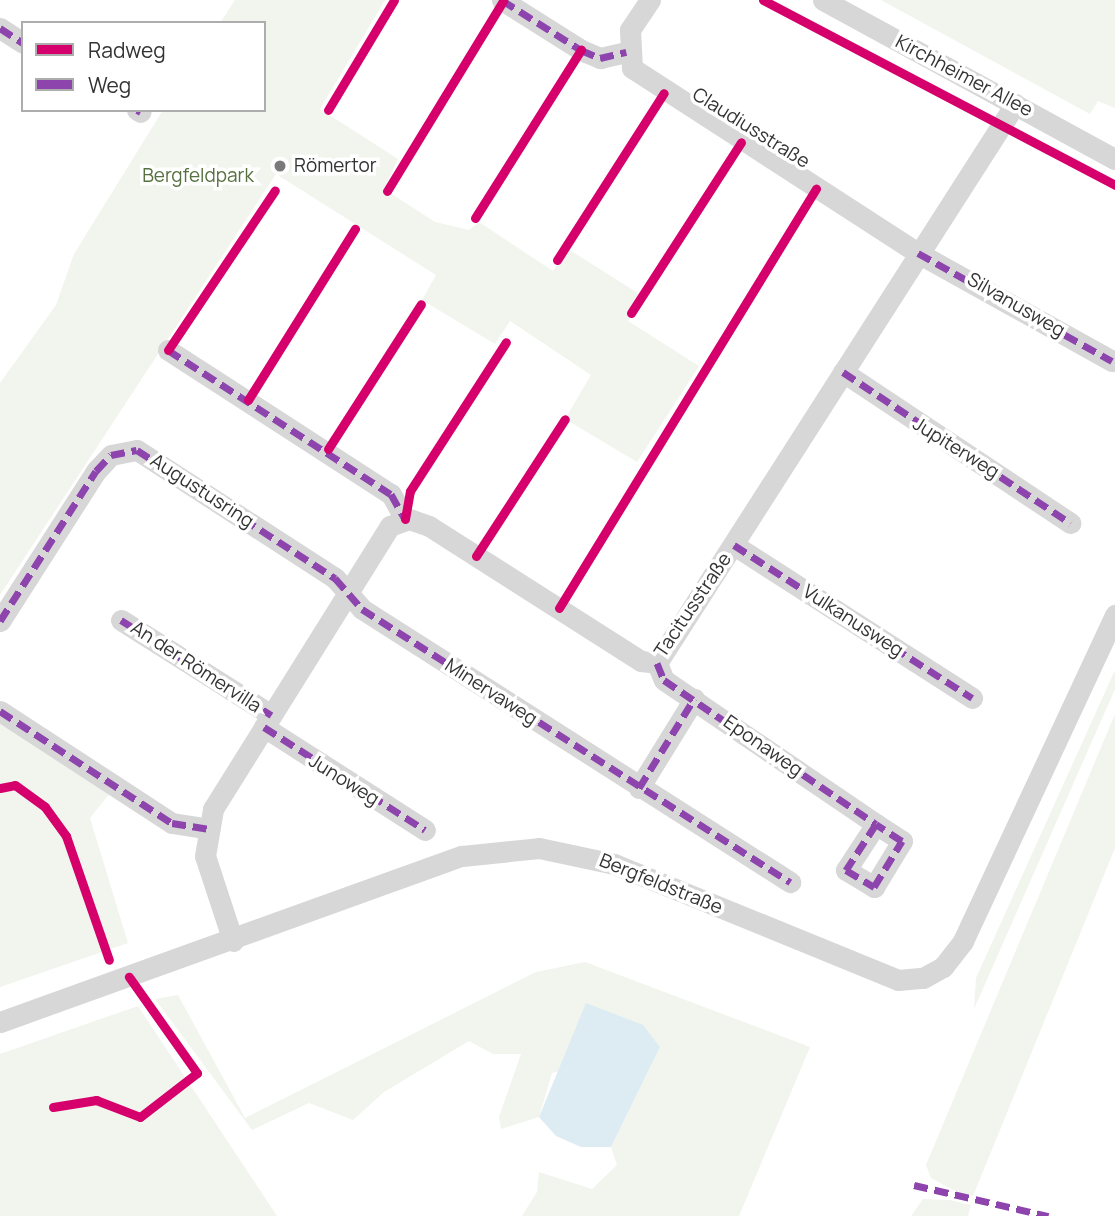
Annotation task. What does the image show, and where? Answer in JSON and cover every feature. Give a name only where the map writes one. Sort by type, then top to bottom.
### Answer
[{"type":"street","points":[[502,0],[581,50],[600,58],[626,52],[630,30],[650,0]]},
{"type":"street","name":"Kirchheimer Allee","points":[[823,0],[1112,155]]},
{"type":"street","points":[[0,28],[21,42]]},
{"type":"street","name":"Claudiusstraße","points":[[626,52],[632,68],[664,93],[918,253]]},
{"type":"street","name":"Tacitusstraße","points":[[405,519],[429,526],[641,661],[657,663],[1016,104]]},
{"type":"street","name":"Silvanusweg","points":[[918,253],[1112,361]]},
{"type":"street","points":[[168,350],[391,494],[405,519],[390,526],[213,809],[205,856],[233,940]]},
{"type":"street","name":"Jupiterweg","points":[[844,372],[1070,523]]},
{"type":"street","name":"Augustusring","points":[[0,621],[96,471],[122,450],[150,457],[335,578],[347,593]]},
{"type":"street","name":"Vulkanusweg","points":[[734,545],[972,698]]},
{"type":"street","name":"Minervaweg","points":[[347,593],[362,609],[790,882]]},
{"type":"street","name":"Bergfeldstraße","points":[[0,1022],[462,856],[539,848],[614,864],[898,980],[923,978],[943,967],[963,941],[1115,615]]},
{"type":"street","name":"An der Römervilla","points":[[121,620],[267,721]]},
{"type":"street","name":"Eponaweg","points":[[657,663],[664,680],[876,824]]},
{"type":"street","points":[[639,788],[694,699]]},
{"type":"street","points":[[0,711],[172,823],[210,829]]},
{"type":"street","name":"Junoweg","points":[[267,721],[425,830]]},
{"type":"green space","name":"Bergfeldpark","points":[[235,0],[385,0],[320,109],[398,159],[384,189],[435,222],[469,230],[479,222],[553,271],[568,249],[644,297],[628,321],[699,366],[637,462],[565,419],[591,375],[510,321],[495,344],[422,300],[436,275],[276,174],[0,595],[0,383],[56,305],[74,254],[162,112],[266,112],[266,21],[221,21]]},
{"type":"green space","points":[[881,0],[1115,0],[1115,108],[1098,101],[1090,114]]},
{"type":"green space","points":[[1115,670],[1115,689],[974,1009],[976,978]]},
{"type":"green space","points":[[1115,714],[1115,848],[973,1196],[953,1190],[931,1178],[926,1165]]},
{"type":"green space","points":[[0,723],[110,793],[90,818],[128,943],[0,987]]},
{"type":"green space","points":[[585,962],[810,1047],[739,1216],[522,1216],[537,1192],[539,1172],[592,1189],[617,1165],[611,1147],[660,1047],[552,1073],[539,1117],[501,1129],[499,1117],[521,1054],[493,1054],[469,1041],[384,1092],[353,1120],[309,1103],[252,1130],[155,999],[178,995],[245,1118],[536,972]]},
{"type":"green space","points":[[138,1006],[277,1216],[0,1216],[0,1054]]},
{"type":"green space","points":[[923,1199],[950,1200],[971,1205],[968,1216],[911,1216]]},
{"type":"shaded area","points":[[586,1003],[643,1025],[660,1047],[611,1147],[581,1147],[556,1136],[539,1117]]},
{"type":"marked path","points":[[502,0],[581,50],[600,58],[626,52]]},
{"type":"marked path","points":[[0,28],[21,42]]},
{"type":"marked path","points":[[918,253],[1112,361]]},
{"type":"marked path","points":[[168,350],[391,494],[405,519]]},
{"type":"marked path","points":[[843,372],[1070,523]]},
{"type":"marked path","points":[[0,621],[96,471],[111,455],[137,450],[335,578],[362,609],[790,882]]},
{"type":"marked path","points":[[734,545],[972,698]]},
{"type":"marked path","points":[[121,620],[271,715]]},
{"type":"marked path","points":[[657,663],[664,680],[876,824],[846,870],[874,887],[902,841],[876,824]]},
{"type":"marked path","points":[[639,788],[694,699]]},
{"type":"marked path","points":[[0,711],[172,823],[210,829]]},
{"type":"marked path","points":[[264,727],[425,830]]},
{"type":"marked path","points":[[914,1185],[1048,1216]]},
{"type":"cycle path","points":[[328,110],[394,0]]},
{"type":"cycle path","points":[[763,0],[1115,185]]},
{"type":"cycle path","points":[[387,191],[503,1]]},
{"type":"cycle path","points":[[475,218],[581,50]]},
{"type":"cycle path","points":[[557,260],[664,93]]},
{"type":"cycle path","points":[[631,313],[741,142]]},
{"type":"cycle path","points":[[559,608],[816,189]]},
{"type":"cycle path","points":[[168,350],[275,190]]},
{"type":"cycle path","points":[[248,400],[355,229]]},
{"type":"cycle path","points":[[328,449],[421,304]]},
{"type":"cycle path","points":[[405,519],[410,491],[506,342]]},
{"type":"cycle path","points":[[476,556],[565,419]]},
{"type":"cycle path","points":[[0,788],[15,785],[45,807],[66,836],[109,960]]},
{"type":"cycle path","points":[[53,1107],[96,1100],[140,1117],[197,1073],[129,977]]},
{"type":"place","name":"Römertor","points":[[280,166]]}]
